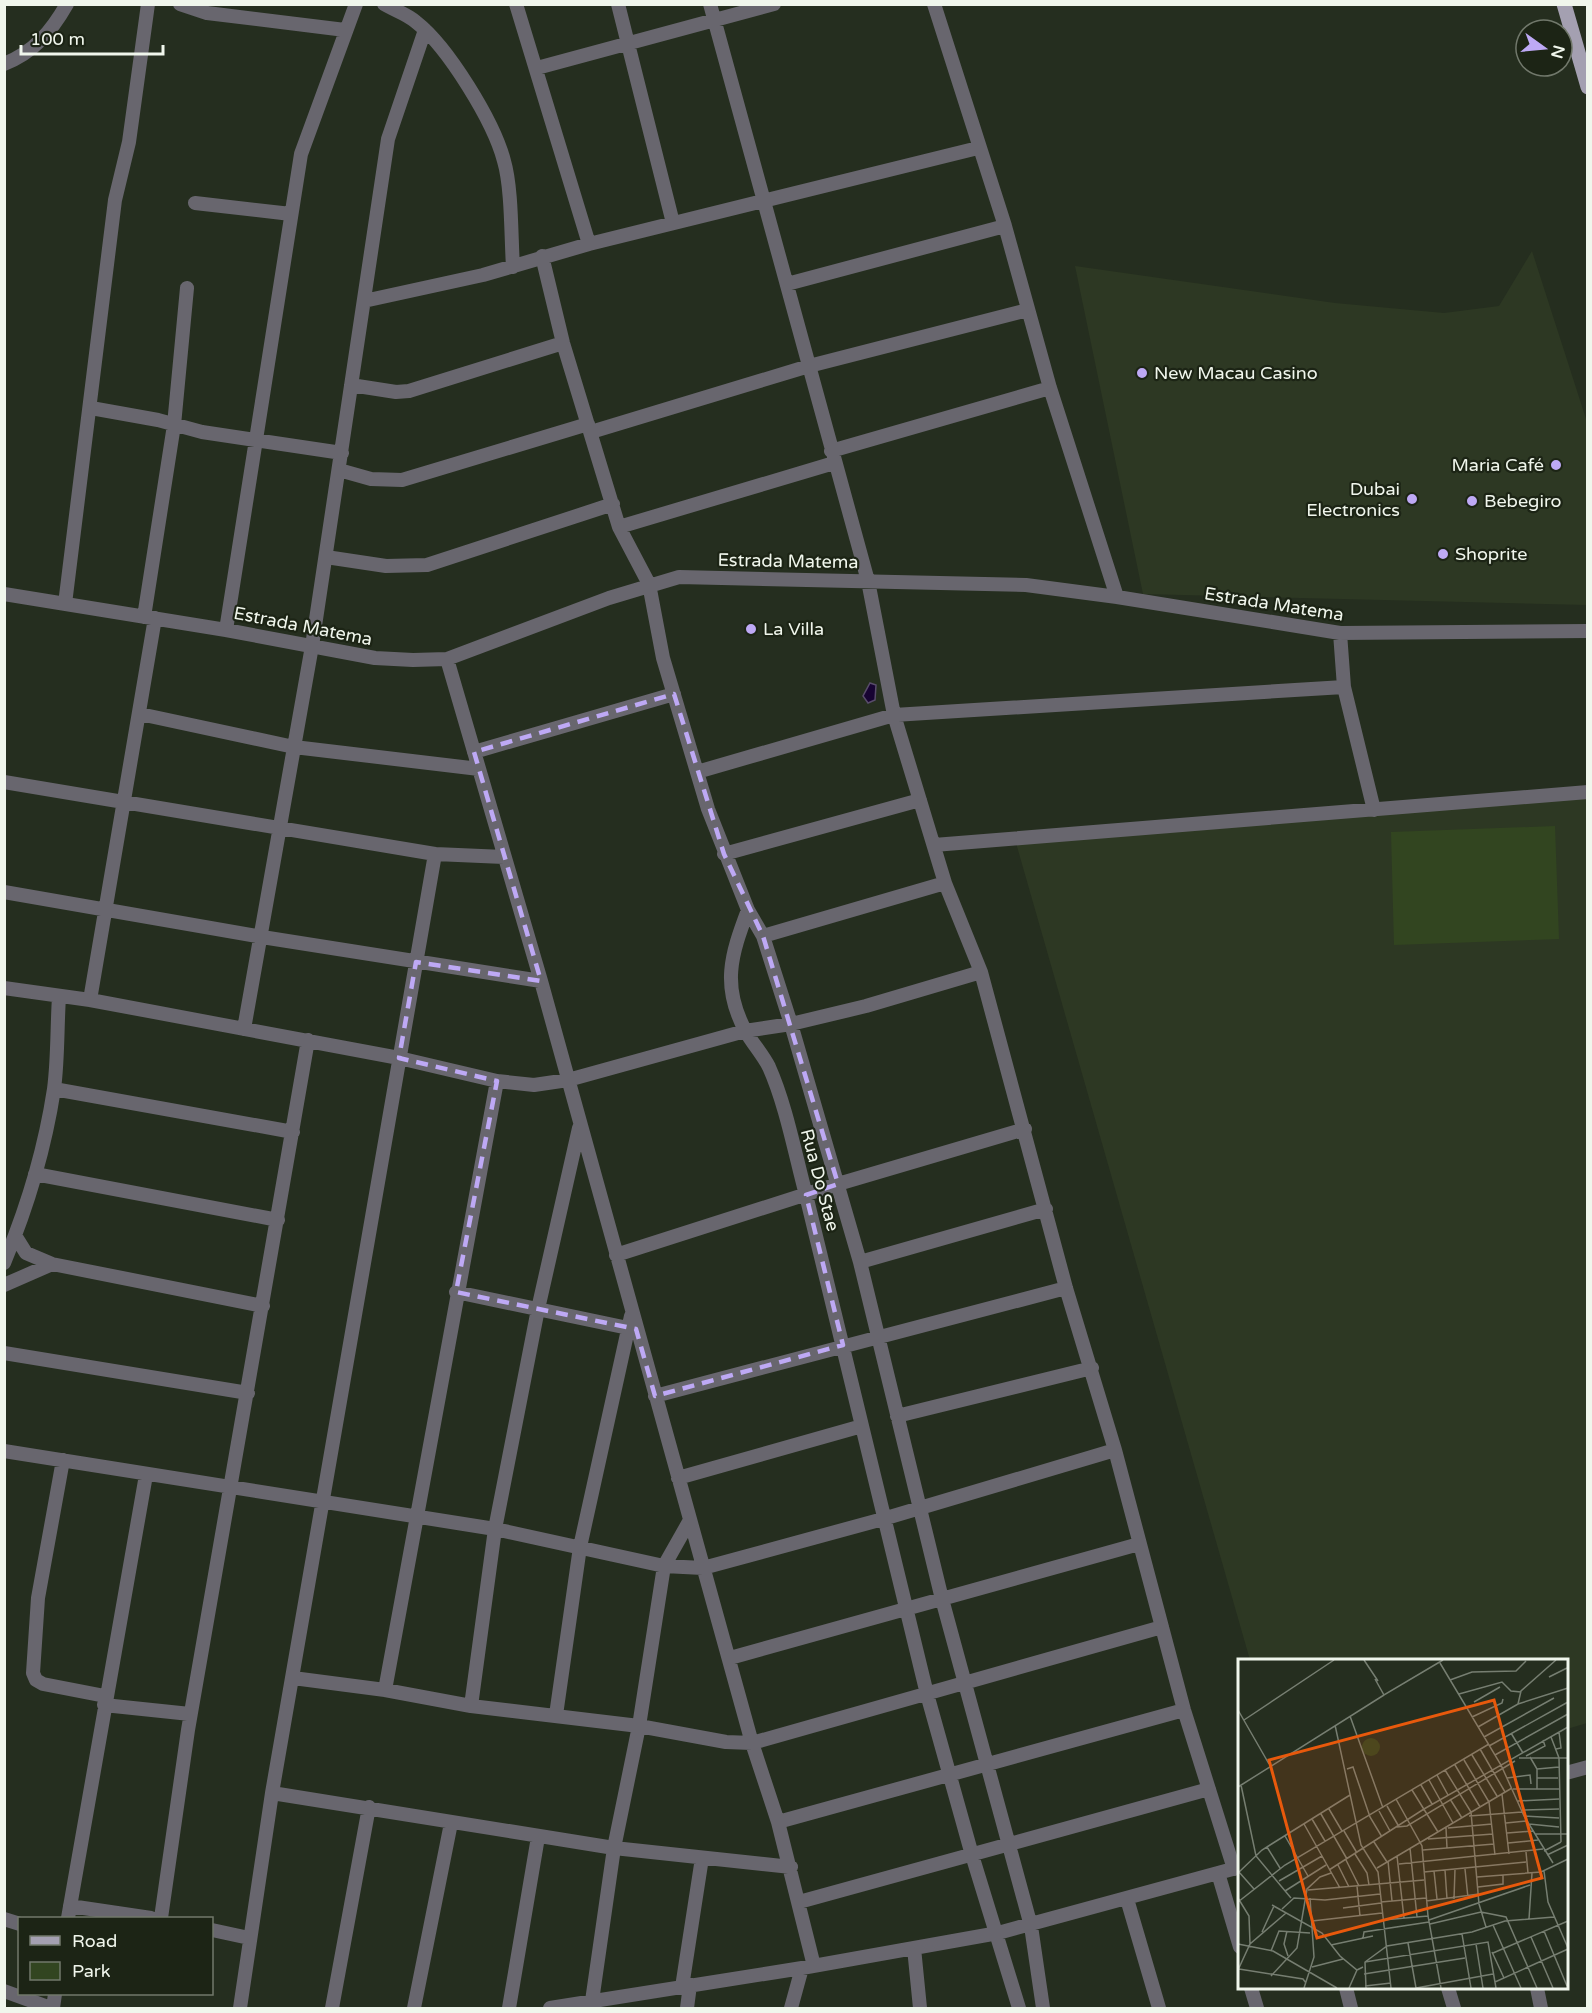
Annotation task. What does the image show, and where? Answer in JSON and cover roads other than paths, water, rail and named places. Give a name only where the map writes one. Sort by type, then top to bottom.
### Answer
[{"type":"main road","points":[[1564,4],[1587,87]]},
{"type":"street","points":[[4,64],[25,56],[45,38],[67,4]]},
{"type":"street","points":[[65,604],[115,200],[129,142],[148,4]]},
{"type":"street","points":[[180,4],[207,13],[345,30]]},
{"type":"street","points":[[226,630],[301,154],[356,4]]},
{"type":"street","points":[[384,4],[414,20],[425,30],[472,91],[490,124],[505,162],[513,267]]},
{"type":"street","points":[[516,4],[589,244]]},
{"type":"street","points":[[618,4],[673,223]]},
{"type":"street","points":[[553,2008],[592,2001],[606,2003],[636,1994],[808,1967],[998,1933],[1237,1868],[1184,1710],[1115,1450],[1066,1288],[981,972],[945,883],[894,715],[868,581],[832,457],[765,200],[710,4]]},
{"type":"street","points":[[537,68],[774,4]]},
{"type":"street","points":[[934,4],[978,148],[1005,226],[1050,388],[1117,597]]},
{"type":"street","points":[[244,1029],[312,646],[388,139],[425,30]]},
{"type":"street","points":[[364,301],[513,267],[542,256],[978,148]]},
{"type":"street","points":[[195,203],[291,214]]},
{"type":"street","points":[[787,284],[1005,226]]},
{"type":"street","points":[[542,256],[563,343],[620,527],[649,584],[663,658],[697,772],[724,854],[748,910],[763,936],[838,1184],[860,1262],[942,1599],[1030,1926],[1043,2008]]},
{"type":"street","points":[[90,1000],[140,714],[174,425],[187,288]]},
{"type":"street","points":[[339,470],[371,479],[402,480],[809,366],[1028,310]]},
{"type":"street","points":[[351,385],[396,392],[409,391],[563,343]]},
{"type":"street","points":[[620,527],[1050,388]]},
{"type":"street","points":[[91,408],[256,441],[342,453]]},
{"type":"street","points":[[326,557],[386,566],[427,565],[613,504]]},
{"type":"street","name":"Estrada Matema","points":[[4,594],[226,630],[375,658],[447,659],[649,584],[679,577],[1026,585],[1117,597],[1340,633],[1587,631]]},
{"type":"street","points":[[1340,633],[1344,687],[1374,810]]},
{"type":"street","points":[[447,659],[541,981],[752,1743],[778,1822],[799,1902],[808,1967],[791,2008]]},
{"type":"street","points":[[697,772],[894,715],[1344,687]]},
{"type":"street","points":[[474,752],[674,694]]},
{"type":"street","points":[[140,714],[294,747],[479,770]]},
{"type":"street","points":[[4,782],[435,854],[504,857]]},
{"type":"street","points":[[934,845],[1587,792]]},
{"type":"street","points":[[724,854],[920,800]]},
{"type":"street","points":[[240,2008],[272,1793],[435,854]]},
{"type":"street","points":[[763,936],[945,883]]},
{"type":"street","points":[[4,892],[107,912],[541,981]]},
{"type":"street","name":"Rua Do Stae","points":[[748,910],[729,970],[734,1000],[745,1031],[769,1067],[806,1195],[927,1694],[972,1855],[998,1933],[1019,2008]]},
{"type":"street","points":[[4,988],[90,1000],[399,1058],[497,1081],[534,1085],[568,1080],[745,1031],[791,1024],[866,1006],[981,972]]},
{"type":"street","points":[[4,1263],[16,1237],[35,1174],[54,1089],[59,997]]},
{"type":"street","points":[[161,1917],[190,1714],[308,1040]]},
{"type":"street","points":[[385,1690],[456,1292],[497,1081]]},
{"type":"street","points":[[54,1089],[293,1132]]},
{"type":"street","points":[[471,1706],[495,1529],[538,1309],[580,1125]]},
{"type":"street","points":[[616,1255],[838,1184],[1025,1129]]},
{"type":"street","points":[[35,1174],[278,1220]]},
{"type":"street","points":[[860,1262],[1046,1209]]},
{"type":"street","points":[[16,1237],[26,1253],[52,1264],[263,1306]]},
{"type":"street","points":[[4,1285],[52,1264]]},
{"type":"street","points":[[655,1396],[1066,1288]]},
{"type":"street","points":[[456,1292],[628,1328]]},
{"type":"street","points":[[556,1714],[580,1547],[632,1312]]},
{"type":"street","points":[[4,1353],[248,1393]]},
{"type":"street","points":[[897,1416],[1092,1368]]},
{"type":"street","points":[[678,1478],[862,1426]]},
{"type":"street","points":[[4,1451],[495,1529],[664,1566],[703,1568],[883,1519],[1115,1450]]},
{"type":"street","points":[[63,1460],[38,1598],[33,1673],[36,1680],[43,1684],[105,1700],[190,1714]]},
{"type":"street","points":[[137,1917],[69,1912],[146,1475]]},
{"type":"street","points":[[592,2001],[614,1848],[639,1726],[664,1566],[690,1520]]},
{"type":"street","points":[[730,1658],[1139,1544]]},
{"type":"street","points":[[293,1678],[385,1690],[471,1706],[556,1714],[726,1742],[752,1743],[1161,1627]]},
{"type":"street","points":[[778,1822],[1184,1710]]},
{"type":"street","points":[[1568,1772],[1587,1767]]},
{"type":"street","points":[[799,1902],[1209,1789]]},
{"type":"street","points":[[272,1793],[614,1848],[790,1867]]},
{"type":"street","points":[[332,2008],[369,1807]]},
{"type":"street","points":[[414,2008],[451,1823]]},
{"type":"street","points":[[509,2008],[538,1837]]},
{"type":"street","points":[[687,2008],[686,1986],[702,1858]]},
{"type":"street","points":[[1218,1872],[1238,1943]]},
{"type":"street","points":[[1127,1899],[1160,2008]]},
{"type":"street","points":[[213,1930],[249,1938]]},
{"type":"street","points":[[914,1948],[920,2008]]},
{"type":"street","points":[[1251,1989],[1257,2008]]},
{"type":"street","points":[[1346,1989],[1352,2008]]},
{"type":"street","points":[[1448,1989],[1454,2008]]},
{"type":"street","points":[[1537,1989],[1541,2008]]},
{"type":"street","points":[[4,1991],[52,2008]]},
{"type":"street","points":[[634,2008],[636,1994]]},
{"type":"place","name":"New Macau Casino","points":[[1142,373]]},
{"type":"place","name":"Maria Café","points":[[1556,465]]},
{"type":"place","name":"Dubai Electronics","points":[[1412,499]]},
{"type":"place","name":"Bebegiro","points":[[1472,501]]},
{"type":"place","name":"Shoprite","points":[[1443,554]]},
{"type":"place","name":"La Villa","points":[[751,629]]}]
